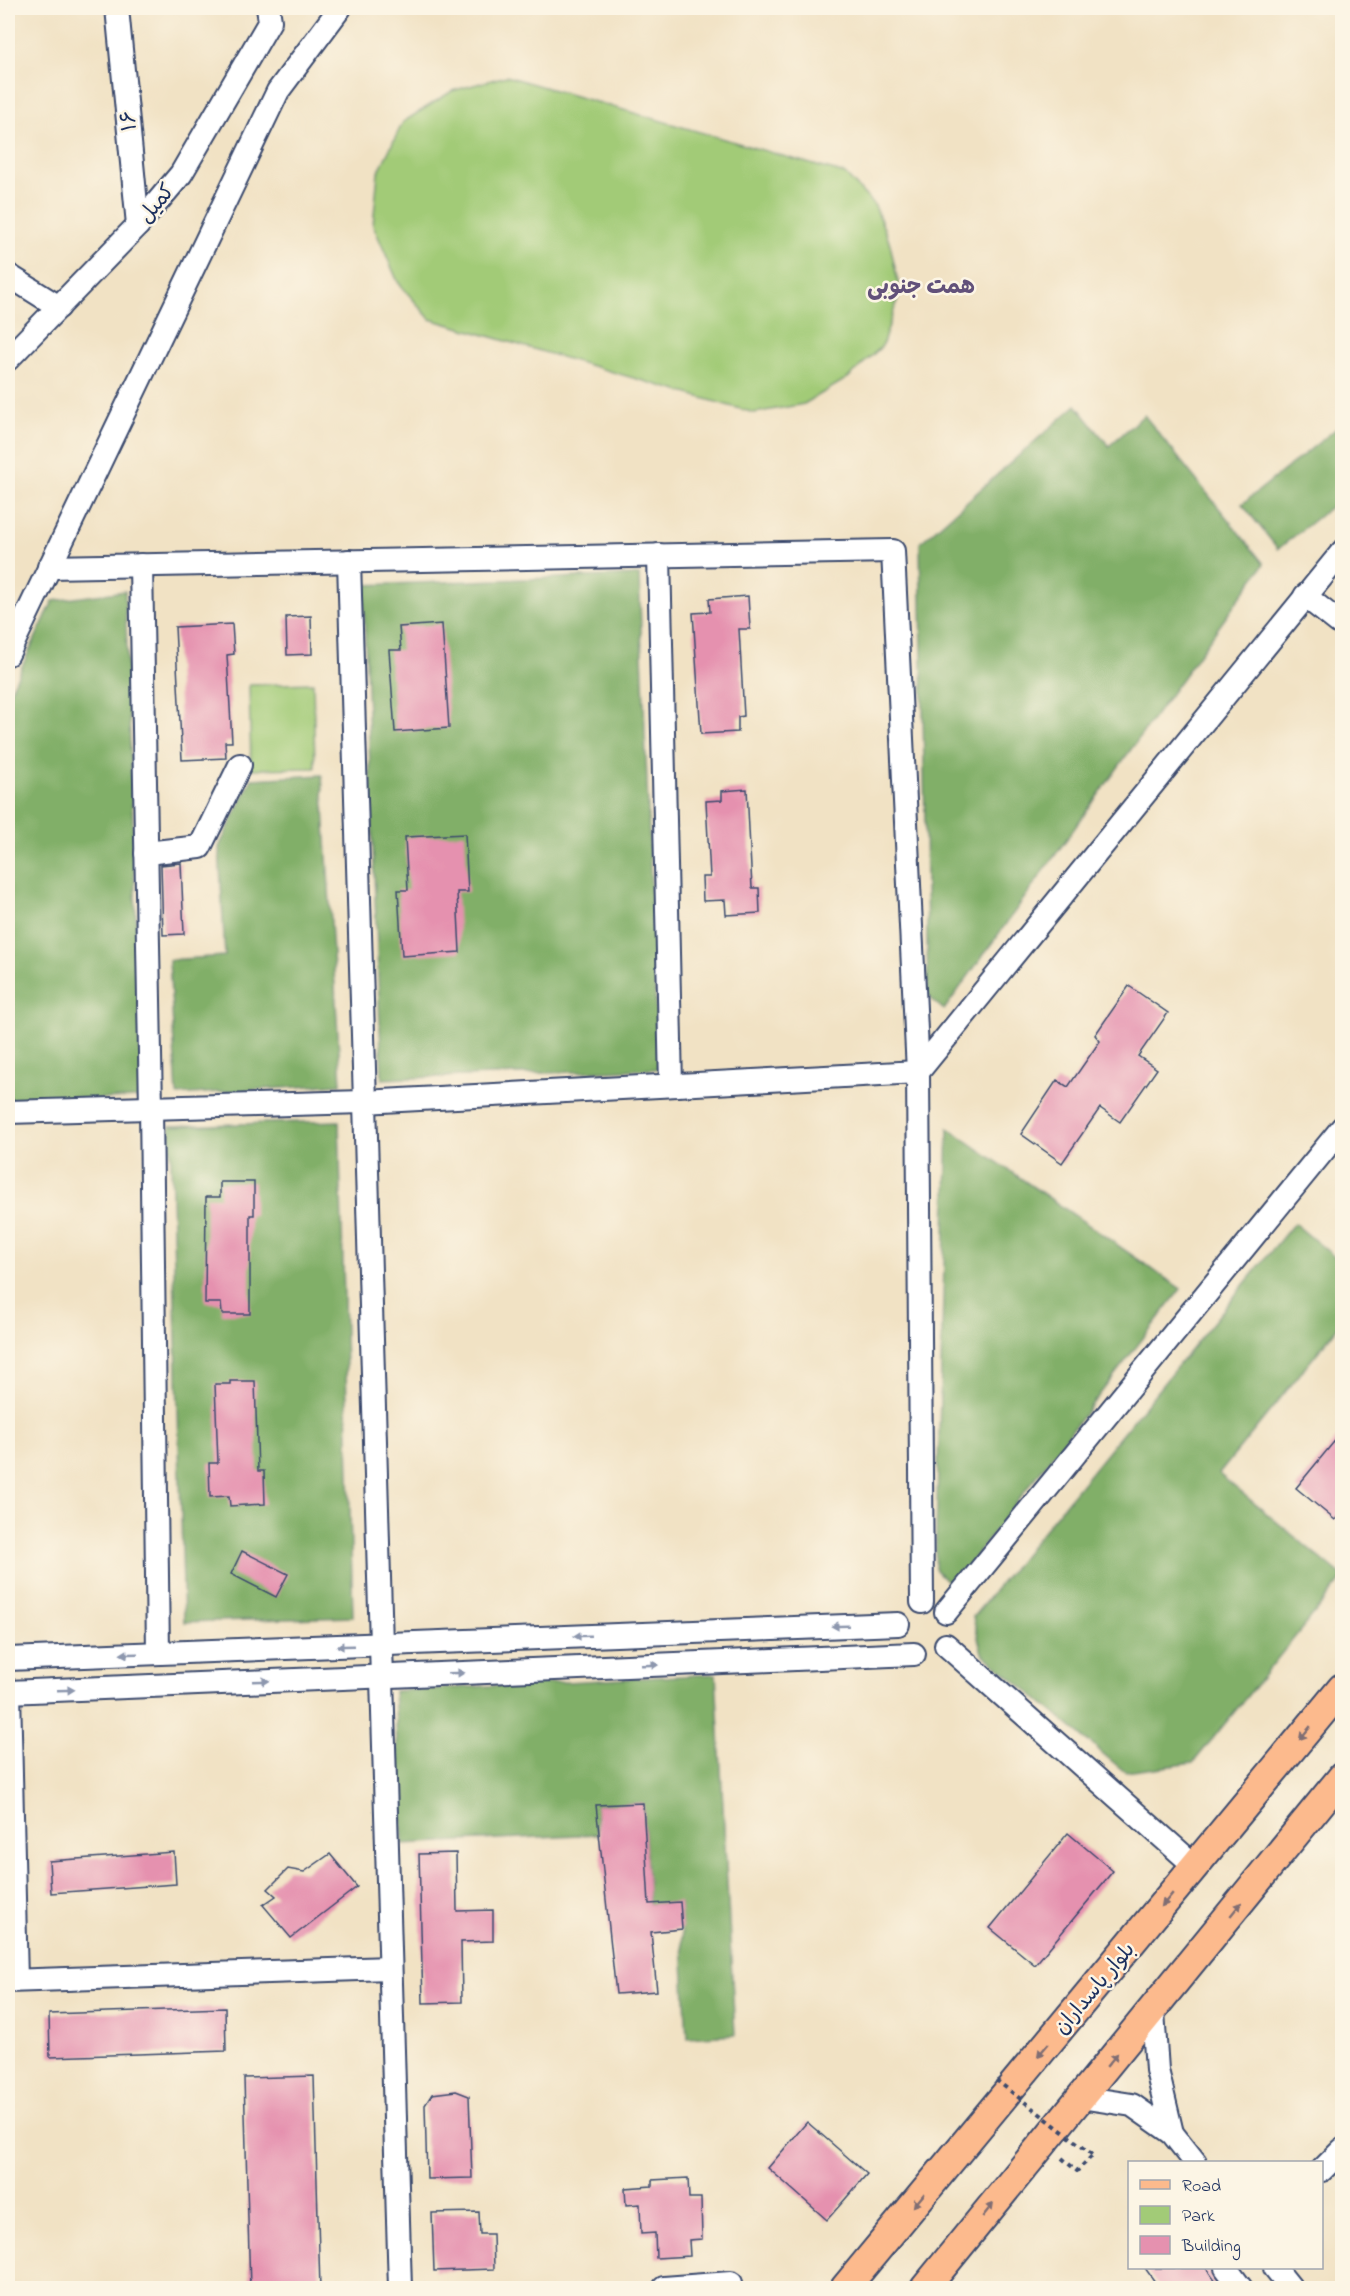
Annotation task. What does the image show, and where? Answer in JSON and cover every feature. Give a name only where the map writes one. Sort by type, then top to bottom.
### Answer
[{"type":"main road","name":"بلوار پاسداران","points":[[845,2289],[1342,1688]]},
{"type":"main road","points":[[925,2289],[1342,1777]]},
{"type":"street","points":[[8,654],[278,91],[340,8]]},
{"type":"street","name":"۱۶","points":[[117,12],[138,225]]},
{"type":"street","name":"کمیل","points":[[8,359],[138,225],[181,174],[269,14]]},
{"type":"street","points":[[8,275],[58,307]]},
{"type":"street","points":[[49,567],[893,551],[918,1072],[922,1602]]},
{"type":"street","points":[[8,1112],[364,1102],[918,1072],[1342,552]]},
{"type":"street","points":[[659,555],[670,1085]]},
{"type":"street","points":[[349,561],[400,2289]]},
{"type":"street","points":[[141,565],[158,1653]]},
{"type":"street","points":[[1305,596],[1342,625]]},
{"type":"street","points":[[146,853],[200,846],[240,765]]},
{"type":"street","points":[[946,1612],[1342,1128]]},
{"type":"street","points":[[390,1968],[12,1981],[8,1692],[931,1655],[946,1645],[951,1629],[946,1612],[939,1606],[922,1602],[906,1609],[898,1624],[901,1642],[914,1654]]},
{"type":"street","points":[[8,1659],[898,1624]]},
{"type":"street","points":[[946,1645],[1195,1866]]},
{"type":"street","points":[[1153,2011],[1157,2070],[1172,2133]]},
{"type":"street","points":[[1080,2097],[1132,2105],[1172,2133],[1193,2161]]},
{"type":"street","points":[[1323,2169],[1342,2150]]},
{"type":"street","points":[[1227,2269],[1240,2289]]},
{"type":"street","points":[[1276,2269],[1291,2289]]},
{"type":"street","points":[[664,2289],[730,2283]]},
{"type":"path","points":[[996,2080],[1093,2155],[1077,2171]]},
{"type":"green space","points":[[506,76],[845,174],[875,206],[890,244],[900,292],[882,346],[848,378],[804,404],[754,413],[430,319],[398,282],[373,225],[378,173],[403,122],[452,91]]},
{"type":"green space","points":[[1076,405],[1109,446],[1144,415],[1264,564],[944,1010],[928,996],[920,543]]},
{"type":"green space","points":[[1342,424],[1342,498],[1278,549],[1242,504]]},
{"type":"green space","points":[[639,575],[658,1069],[382,1079],[363,585]]},
{"type":"green space","points":[[125,591],[142,1098],[8,1101],[8,696],[53,601]]},
{"type":"green space","points":[[313,683],[315,768],[251,769],[249,685]]},
{"type":"green space","points":[[322,775],[341,1084],[177,1095],[169,960],[225,956],[219,847],[252,779]]},
{"type":"green space","points":[[339,1121],[353,1617],[184,1622],[170,1126]]},
{"type":"green space","points":[[948,1128],[1181,1289],[952,1586],[935,1569]]},
{"type":"green space","points":[[1294,1223],[1342,1263],[1342,1322],[1219,1474],[1342,1576],[1342,1579],[1193,1763],[1125,1772],[982,1653],[973,1617]]},
{"type":"green space","points":[[716,1674],[735,2035],[687,2038],[680,1903],[649,1904],[643,1803],[596,1805],[597,1834],[403,1844],[394,1691]]},
{"type":"building","points":[[748,596],[750,629],[739,629],[744,716],[738,717],[738,732],[701,734],[693,613],[710,612],[709,599]]},
{"type":"building","points":[[311,616],[312,654],[287,655],[286,617]]},
{"type":"building","points":[[232,624],[234,654],[227,655],[232,742],[225,742],[226,758],[182,760],[175,627]]},
{"type":"building","points":[[442,624],[449,728],[395,732],[389,650],[401,650],[399,627]]},
{"type":"building","points":[[747,789],[752,888],[759,888],[760,913],[726,915],[725,900],[703,901],[702,877],[710,877],[706,801],[722,800],[722,791]]},
{"type":"building","points":[[465,834],[468,892],[457,892],[460,952],[402,956],[398,890],[408,890],[405,837]]},
{"type":"building","points":[[181,863],[184,934],[163,935],[161,865]]},
{"type":"building","points":[[1129,986],[1168,1013],[1138,1056],[1157,1069],[1120,1122],[1100,1108],[1062,1163],[1021,1134],[1057,1080],[1068,1087],[1100,1041],[1095,1035]]},
{"type":"building","points":[[220,1182],[254,1182],[254,1215],[250,1215],[250,1314],[222,1314],[221,1303],[205,1303],[206,1197],[220,1197]]},
{"type":"building","points":[[230,1381],[255,1381],[258,1471],[264,1471],[265,1504],[230,1506],[229,1496],[210,1497],[209,1463],[218,1463],[215,1384],[230,1384]]},
{"type":"building","points":[[1342,1432],[1342,1511],[1335,1520],[1296,1488]]},
{"type":"building","points":[[242,1551],[288,1574],[276,1597],[231,1574]]},
{"type":"building","points":[[643,1803],[649,1904],[680,1902],[682,1929],[651,1932],[657,1991],[616,1994],[596,1805]]},
{"type":"building","points":[[1068,1833],[1113,1871],[1035,1965],[990,1928]]},
{"type":"building","points":[[174,1852],[176,1884],[51,1893],[49,1861]]},
{"type":"building","points":[[456,1853],[457,1911],[493,1910],[493,1941],[461,1942],[462,2002],[423,2003],[419,1854]]},
{"type":"building","points":[[330,1854],[357,1887],[291,1938],[263,1905],[276,1896],[268,1889],[288,1869],[304,1872]]},
{"type":"building","points":[[225,2008],[226,2051],[50,2057],[49,2014]]},
{"type":"building","points":[[314,2076],[320,2289],[250,2289],[244,2078]]},
{"type":"building","points":[[456,2091],[469,2096],[472,2178],[427,2179],[425,2105],[432,2094]]},
{"type":"building","points":[[807,2122],[867,2174],[827,2220],[768,2168]]},
{"type":"building","points":[[688,2178],[689,2198],[701,2198],[702,2239],[689,2240],[690,2256],[656,2258],[655,2233],[641,2234],[640,2204],[626,2205],[625,2188],[652,2186],[652,2180]]},
{"type":"building","points":[[479,2212],[480,2234],[493,2234],[494,2269],[434,2271],[432,2213]]},
{"type":"building","points":[[1146,2269],[1207,2269],[1221,2289],[1160,2289]]},
{"type":"district","name":"همت جنوبی","points":[[921,285]]}]
